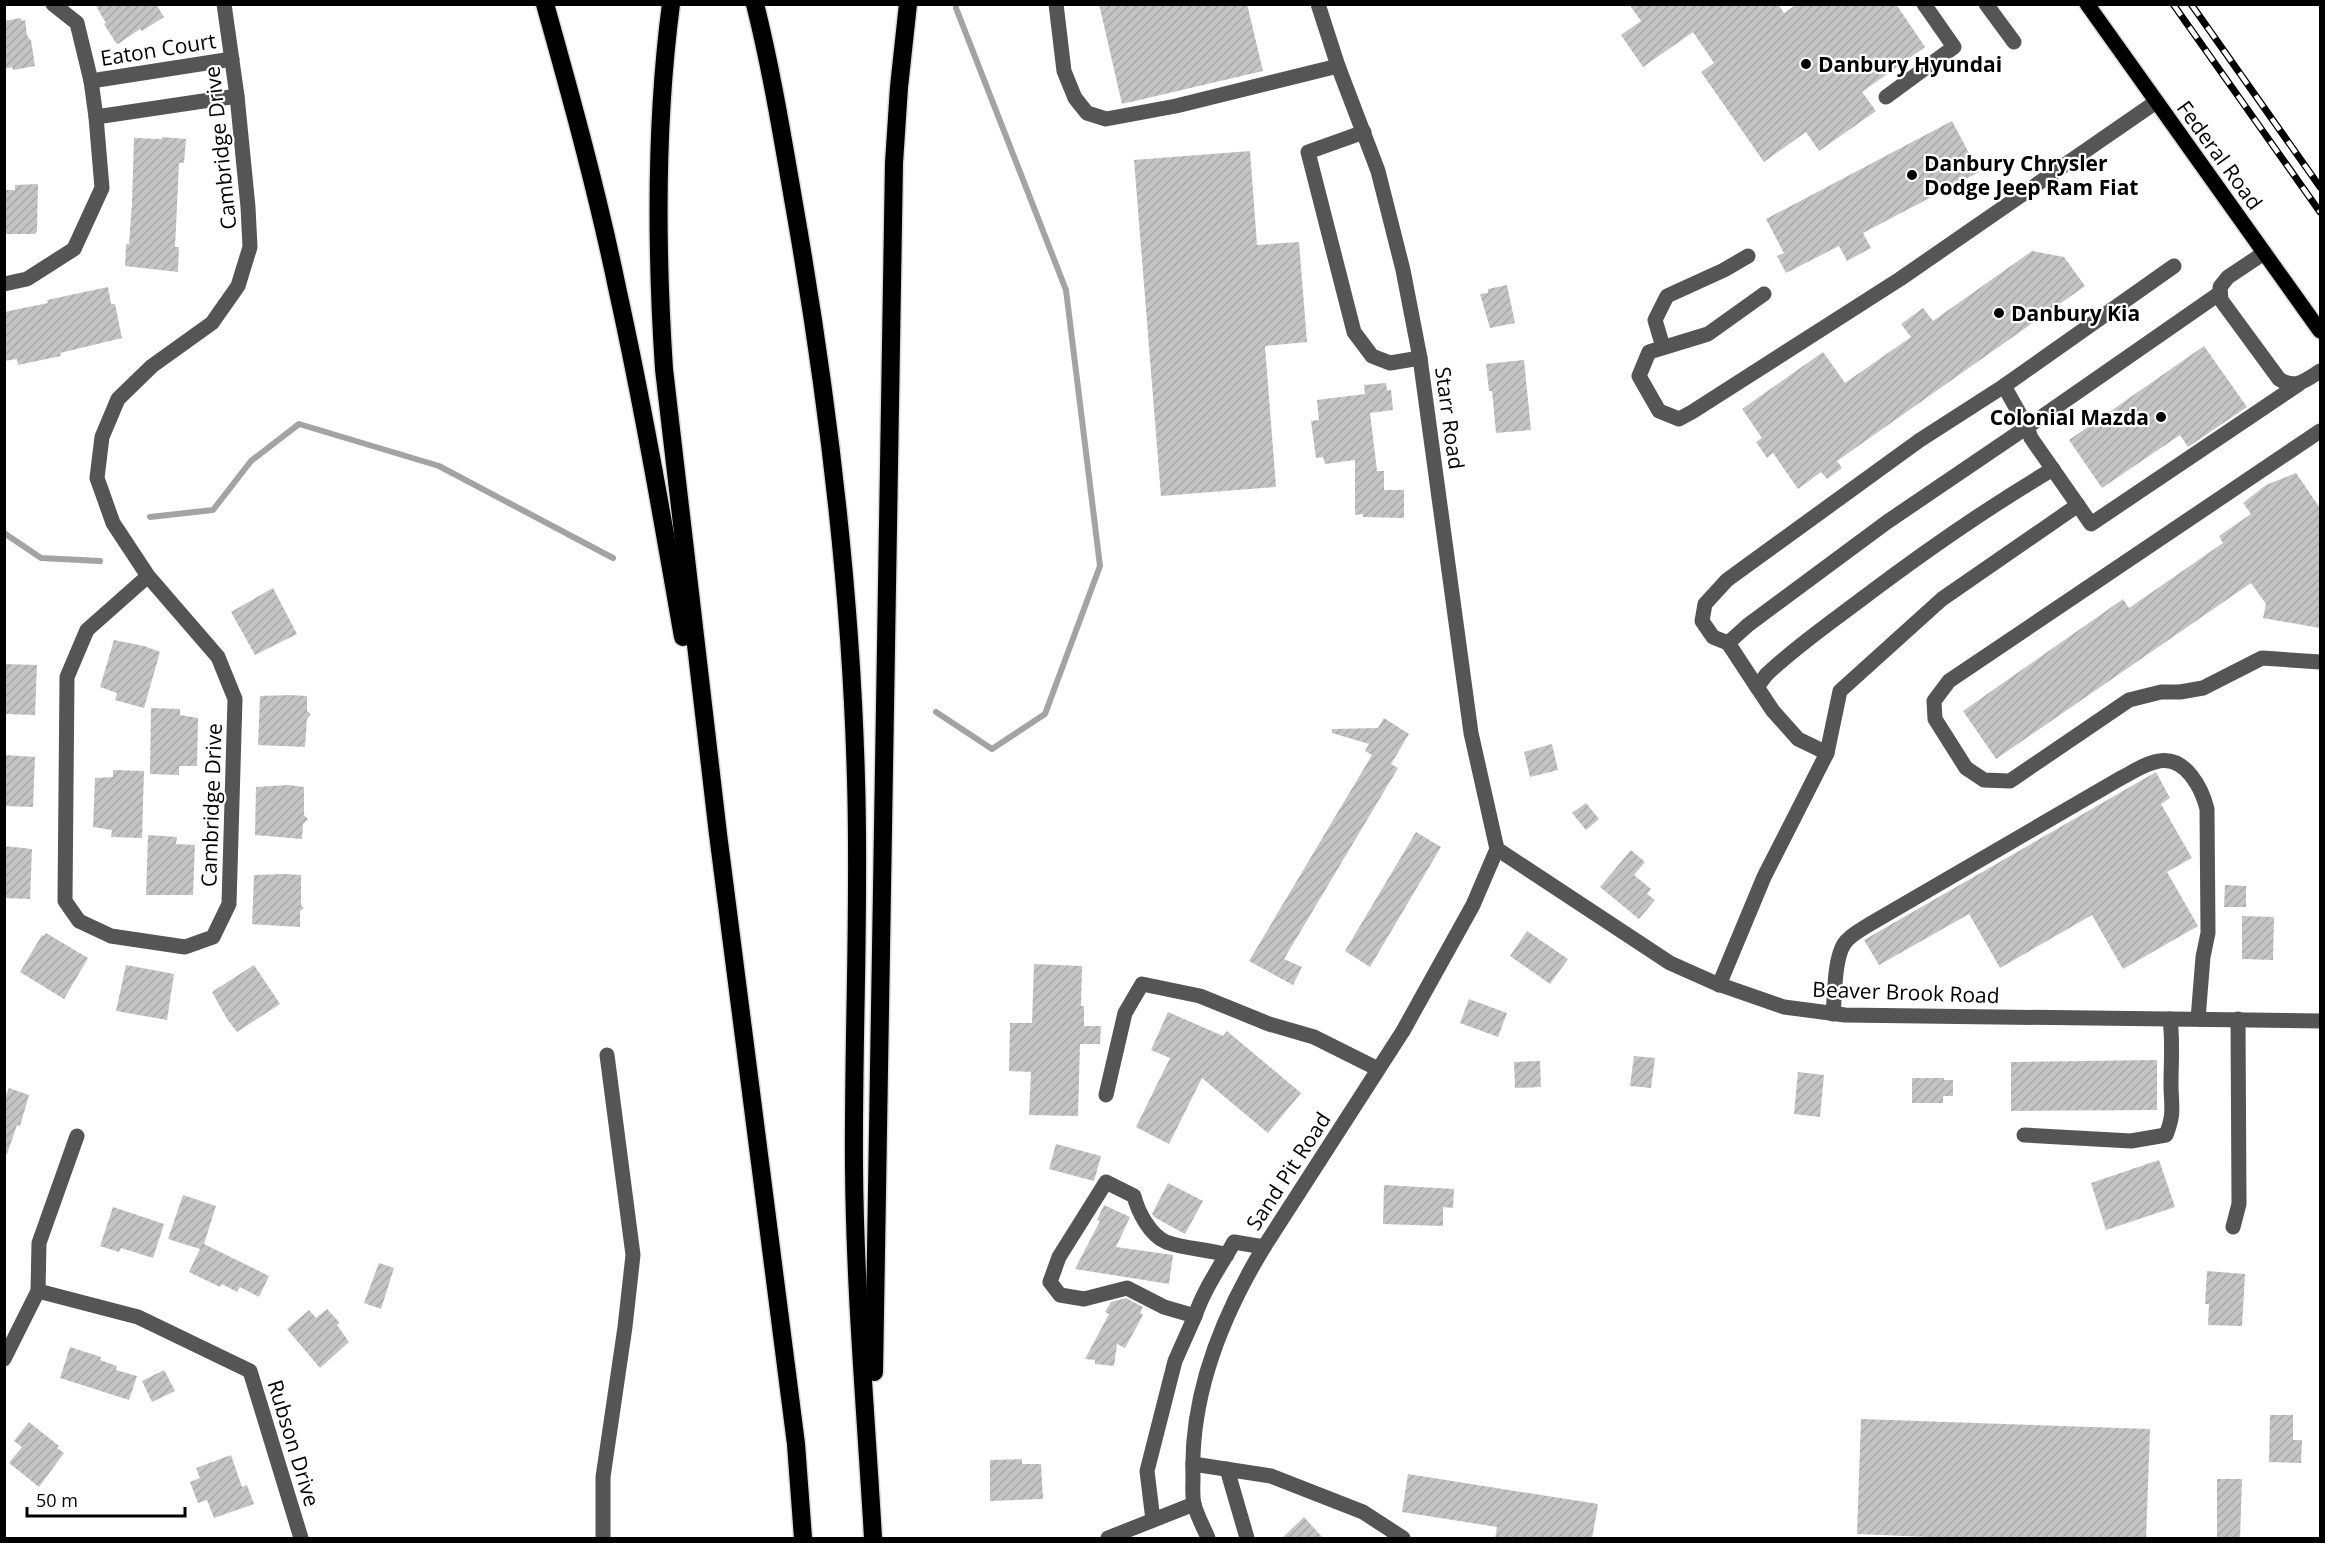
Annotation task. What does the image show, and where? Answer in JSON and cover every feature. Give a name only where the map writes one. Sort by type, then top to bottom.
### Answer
[{"type":"highway","points":[[545,4],[618,291],[658,491],[718,834]]},
{"type":"highway","points":[[671,4],[660,140],[658,225],[660,312],[668,408],[718,834],[796,1444],[803,1539]]},
{"type":"highway","points":[[755,4],[776,104],[805,268],[827,411],[844,559],[856,791],[857,944],[854,1165],[856,1244],[874,1539]]},
{"type":"highway","points":[[874,1539],[876,1231],[892,251],[896,125],[908,4]]},
{"type":"main road","name":"Federal Road","points":[[2087,4],[2320,331]]},
{"type":"street","name":"Eaton Court","points":[[4,284],[27,279],[74,249],[102,188],[91,81],[77,23],[53,4]]},
{"type":"street","name":"Cambridge Drive","points":[[148,576],[87,630],[67,676],[65,901],[79,921],[111,936],[185,947],[213,937],[229,904],[234,699],[218,657],[148,576],[113,523],[97,478],[102,437],[118,399],[153,366],[212,323],[238,286],[250,247],[237,96],[224,4]]},
{"type":"street","points":[[1056,4],[1064,71],[1075,98],[1088,113],[1106,119],[1176,106],[1338,66]]},
{"type":"street","name":"Starr Road","points":[[1318,4],[1338,66],[1378,171],[1400,258],[1420,358],[1471,733],[1497,849]]},
{"type":"street","points":[[1886,97],[1954,47],[1924,4]]},
{"type":"street","points":[[1986,4],[2014,42]]},
{"type":"street","name":"Eaton Court","points":[[91,81],[232,59]]},
{"type":"street","points":[[96,117],[237,96]]},
{"type":"street","points":[[1764,294],[1708,334],[1649,352],[1640,376],[1659,411],[1679,418],[1692,412],[1900,279],[2156,102]]},
{"type":"street","points":[[1364,132],[1308,152],[1354,332],[1372,356],[1390,363],[1420,358]]},
{"type":"street","points":[[2264,253],[2228,278],[2220,288],[2221,300],[2278,379],[2286,384],[2299,384]]},
{"type":"street","points":[[1664,347],[1655,320],[1667,296],[1724,270],[1748,256]]},
{"type":"street","points":[[1827,753],[1798,739],[1773,711],[1728,643],[1713,637],[1702,621],[1705,604],[1727,580],[1920,440],[2004,386],[2175,266]]},
{"type":"street","points":[[1728,643],[1748,625],[1887,522],[2220,293]]},
{"type":"street","points":[[2004,386],[2031,438],[2091,524],[2320,370]]},
{"type":"street","points":[[2319,436],[1949,681],[1934,701],[1935,719],[1966,768],[1984,780],[2010,781],[2129,700],[2161,692],[2180,692],[2203,688],[2262,658],[2320,662]]},
{"type":"street","points":[[1758,687],[1778,663],[1895,574],[2005,497],[2053,469]]},
{"type":"street","points":[[1719,985],[1764,877],[1827,753],[1840,691],[1942,599],[2078,505]]},
{"type":"street","points":[[1833,1014],[1839,955],[1844,944],[1851,937],[2121,778],[2150,763],[2162,760],[2176,764],[2187,771],[2203,794],[2207,809],[2208,933],[2203,957],[2199,1019]]},
{"type":"street","name":"Beaver Brook Road","points":[[1497,849],[1670,963],[1719,985],[1784,1007],[1833,1014],[2320,1021]]},
{"type":"street","name":"Sand Pit Road","points":[[1208,1539],[1194,1504],[1192,1464],[1197,1414],[1222,1323],[1246,1275],[1403,1031],[1473,905],[1497,849]]},
{"type":"street","points":[[1106,1095],[1125,1013],[1142,984],[1200,996],[1269,1024],[1314,1037],[1378,1069]]},
{"type":"street","points":[[2024,1135],[2131,1141],[2166,1135],[2173,1118],[2170,1085],[2173,1043],[2170,1019]]},
{"type":"street","points":[[2233,1227],[2239,1204],[2238,1020]]},
{"type":"street","points":[[603,1539],[603,1477],[633,1255],[607,1055]]},
{"type":"street","points":[[4,1359],[38,1290],[39,1243],[77,1136]]},
{"type":"street","points":[[1195,1316],[1164,1307],[1127,1288],[1084,1299],[1060,1294],[1050,1282],[1059,1257],[1106,1182],[1134,1196],[1137,1208],[1152,1231],[1165,1241],[1227,1255]]},
{"type":"street","points":[[1153,1520],[1148,1471],[1175,1361],[1202,1296],[1234,1242],[1264,1247]]},
{"type":"street","name":"Rubson Drive","points":[[38,1290],[138,1317],[250,1371],[301,1539]]},
{"type":"street","points":[[1192,1464],[1271,1476],[1363,1512],[1403,1539]]},
{"type":"street","points":[[1227,1469],[1247,1539]]},
{"type":"street","points":[[1108,1539],[1194,1504]]},
{"type":"building","points":[[95,4],[156,4],[164,17],[118,44],[104,24],[106,23]]},
{"type":"building","points":[[1099,4],[1247,4],[1263,71],[1122,104]]},
{"type":"building","points":[[1629,4],[1778,4],[1784,13],[1797,4],[1896,4],[1925,47],[1862,92],[1876,111],[1819,151],[1806,132],[1764,162],[1701,72],[1714,63],[1693,32],[1643,67],[1621,35],[1641,21]]},
{"type":"building","points":[[21,18],[22,21],[25,20],[27,35],[31,40],[35,66],[13,70],[12,67],[4,69],[4,21]]},
{"type":"building","points":[[1952,121],[1979,172],[1863,233],[1871,248],[1847,261],[1839,246],[1786,273],[1777,256],[1784,253],[1766,219]]},
{"type":"building","points":[[162,137],[186,139],[184,163],[179,163],[175,247],[179,247],[178,272],[125,266],[132,203],[134,138],[162,139]]},
{"type":"building","points":[[1250,151],[1257,245],[1299,242],[1307,342],[1265,346],[1276,487],[1161,496],[1134,160]]},
{"type":"building","points":[[38,184],[37,231],[35,234],[4,234],[4,190],[15,190],[15,185]]},
{"type":"building","points":[[2032,251],[2064,257],[2085,286],[1837,461],[1842,468],[1827,479],[1821,472],[1798,489],[1773,453],[1767,458],[1756,442],[1762,438],[1742,409],[1823,352],[1845,383],[1911,337],[1901,324],[1923,308],[1933,321]]},
{"type":"building","points":[[1507,285],[1515,323],[1490,328],[1480,294],[1488,293],[1488,289]]},
{"type":"building","points":[[108,287],[111,304],[115,304],[122,338],[60,353],[61,356],[18,365],[17,359],[4,361],[4,312]]},
{"type":"building","points":[[2204,346],[2247,407],[2188,447],[2180,435],[2102,488],[2069,440]]},
{"type":"building","points":[[1524,360],[1531,430],[1496,433],[1492,391],[1489,391],[1486,364]]},
{"type":"building","points":[[1386,383],[1387,390],[1391,390],[1393,410],[1370,413],[1377,471],[1384,471],[1384,490],[1404,490],[1404,518],[1355,515],[1355,460],[1325,464],[1323,457],[1316,458],[1311,421],[1319,420],[1317,400],[1365,394],[1364,385]]},
{"type":"building","points":[[2296,473],[2320,508],[2320,628],[2263,618],[2266,604],[2251,583],[1996,759],[1963,711],[2123,599],[2129,608],[2223,543],[2219,536],[2251,514],[2243,503],[2266,485]]},
{"type":"building","points":[[273,588],[297,634],[255,655],[231,612]]},
{"type":"building","points":[[114,640],[160,652],[144,708],[115,700],[117,693],[100,687]]},
{"type":"building","points":[[4,664],[37,665],[35,715],[4,714]]},
{"type":"building","points":[[260,696],[307,696],[307,711],[311,714],[307,719],[305,747],[258,745]]},
{"type":"building","points":[[151,708],[180,709],[180,715],[198,718],[197,766],[179,766],[179,775],[150,774]]},
{"type":"building","points":[[1384,718],[1409,734],[1391,764],[1398,768],[1284,959],[1302,967],[1293,985],[1249,961],[1372,755],[1365,751],[1369,744],[1332,733],[1332,729],[1378,728]]},
{"type":"building","points":[[1552,744],[1558,770],[1530,777],[1524,752]]},
{"type":"building","points":[[4,755],[35,757],[33,807],[4,806]]},
{"type":"building","points":[[113,770],[144,771],[142,838],[111,837],[112,830],[93,827],[95,778],[113,777]]},
{"type":"building","points":[[2156,772],[2170,798],[2161,804],[2192,858],[2167,872],[2198,926],[2123,969],[2092,915],[2000,968],[1969,914],[1879,965],[1864,940]]},
{"type":"building","points":[[288,785],[304,787],[304,815],[308,819],[303,824],[302,839],[255,835],[256,787]]},
{"type":"building","points":[[1586,803],[1599,819],[1586,830],[1572,813]]},
{"type":"building","points":[[1416,832],[1441,847],[1370,967],[1345,951]]},
{"type":"building","points":[[148,835],[177,837],[176,844],[195,845],[193,895],[146,895]]},
{"type":"building","points":[[4,846],[32,849],[30,899],[4,898]]},
{"type":"building","points":[[1631,850],[1645,862],[1634,875],[1651,889],[1647,894],[1655,900],[1639,919],[1600,887]]},
{"type":"building","points":[[254,875],[301,875],[301,905],[304,908],[300,911],[300,927],[252,924]]},
{"type":"building","points":[[2225,885],[2246,886],[2246,907],[2224,907]]},
{"type":"building","points":[[2242,916],[2274,917],[2273,960],[2242,959]]},
{"type":"building","points":[[1527,931],[1568,959],[1550,984],[1510,956]]},
{"type":"building","points":[[46,933],[88,958],[64,999],[20,972],[42,935]]},
{"type":"building","points":[[1034,964],[1082,966],[1081,1006],[1084,1006],[1084,1026],[1101,1026],[1100,1044],[1080,1044],[1078,1116],[1029,1115],[1031,1072],[1009,1071],[1010,1023],[1032,1023]]},
{"type":"building","points":[[126,965],[174,974],[167,1020],[116,1011]]},
{"type":"building","points":[[254,965],[280,1004],[237,1032],[212,992]]},
{"type":"building","points":[[1469,999],[1507,1013],[1498,1037],[1460,1023]]},
{"type":"building","points":[[1168,1012],[1223,1036],[1227,1031],[1301,1093],[1268,1133],[1202,1078],[1169,1144],[1136,1127],[1170,1058],[1151,1050]]},
{"type":"building","points":[[1634,1056],[1655,1058],[1651,1088],[1630,1086]]},
{"type":"building","points":[[2157,1060],[2157,1110],[2011,1111],[2011,1062]]},
{"type":"building","points":[[1540,1061],[1541,1087],[1515,1088],[1514,1062]]},
{"type":"building","points":[[1798,1072],[1824,1075],[1820,1117],[1794,1114]]},
{"type":"building","points":[[1912,1078],[1953,1080],[1953,1096],[1943,1096],[1943,1103],[1912,1103]]},
{"type":"building","points":[[9,1088],[29,1095],[20,1126],[17,1125],[7,1154],[4,1154],[4,1100]]},
{"type":"building","points":[[1056,1144],[1101,1156],[1094,1181],[1049,1169]]},
{"type":"building","points":[[2159,1160],[2175,1207],[2106,1230],[2091,1183]]},
{"type":"building","points":[[1168,1183],[1203,1201],[1185,1234],[1152,1214]]},
{"type":"building","points":[[1384,1185],[1454,1189],[1453,1208],[1443,1207],[1443,1226],[1383,1224]]},
{"type":"building","points":[[183,1195],[216,1206],[204,1244],[269,1276],[259,1297],[240,1287],[237,1292],[222,1284],[220,1287],[189,1272],[200,1249],[168,1239]]},
{"type":"building","points":[[1104,1205],[1130,1217],[1116,1247],[1173,1255],[1169,1284],[1075,1269],[1100,1221],[1097,1220]]},
{"type":"building","points":[[113,1207],[164,1224],[153,1258],[121,1248],[119,1252],[100,1246]]},
{"type":"building","points":[[379,1263],[394,1268],[381,1309],[364,1303]]},
{"type":"building","points":[[2207,1271],[2245,1274],[2242,1326],[2208,1325],[2209,1304],[2205,1304]]},
{"type":"building","points":[[1126,1298],[1143,1307],[1140,1313],[1143,1315],[1125,1348],[1117,1344],[1114,1366],[1095,1364],[1095,1360],[1085,1359],[1109,1314],[1105,1312],[1111,1302]]},
{"type":"building","points":[[327,1309],[340,1323],[337,1325],[349,1342],[320,1368],[287,1329],[309,1310],[316,1318]]},
{"type":"building","points":[[70,1347],[101,1357],[100,1360],[117,1366],[116,1370],[137,1376],[129,1400],[60,1378]]},
{"type":"building","points":[[164,1370],[175,1391],[152,1402],[142,1381]]},
{"type":"building","points":[[2270,1415],[2293,1415],[2293,1440],[2302,1440],[2301,1463],[2269,1462]]},
{"type":"building","points":[[1861,1419],[2150,1429],[2146,1539],[1976,1539],[1857,1534]]},
{"type":"building","points":[[29,1422],[59,1446],[57,1448],[64,1453],[39,1487],[9,1463],[22,1447],[14,1441]]},
{"type":"building","points":[[231,1455],[242,1487],[247,1485],[254,1504],[214,1518],[207,1500],[198,1503],[190,1482],[200,1478],[196,1468]]},
{"type":"building","points":[[1022,1459],[1022,1464],[1041,1464],[1043,1499],[990,1501],[990,1460]]},
{"type":"building","points":[[1408,1474],[1598,1504],[1592,1539],[1495,1539],[1497,1527],[1402,1512]]},
{"type":"building","points":[[2217,1479],[2242,1479],[2240,1539],[2217,1539]]},
{"type":"building","points":[[1304,1517],[1324,1539],[1281,1539]]},
{"type":"waterway","points":[[936,712],[992,749],[1045,714],[1100,566],[1066,290],[956,8]]},
{"type":"waterway","points":[[150,517],[213,510],[251,461],[299,424],[439,466],[613,558]]},
{"type":"waterway","points":[[4,533],[41,558],[100,561]]},
{"type":"railway","points":[[2173,4],[2320,212]]},
{"type":"railway","points":[[2191,4],[2320,187]]},
{"type":"place","name":"Danbury Hyundai","points":[[1806,64]]},
{"type":"place","name":"Danbury Chrysler Dodge Jeep Ram Fiat","points":[[1912,175]]},
{"type":"place","name":"Danbury Kia","points":[[1999,313]]},
{"type":"place","name":"Colonial Mazda","points":[[2161,417]]}]
